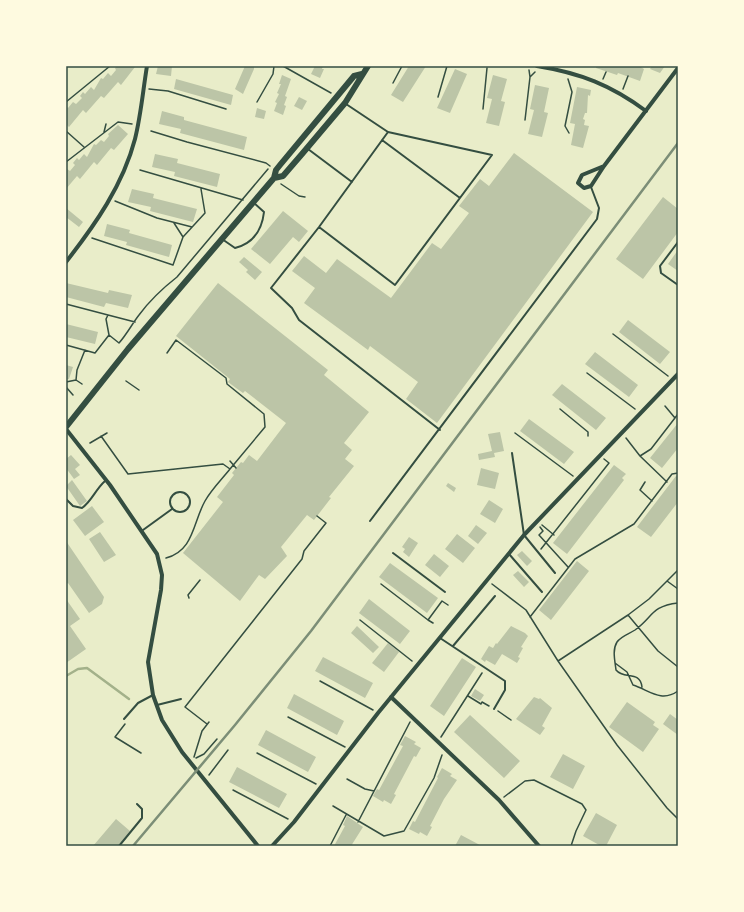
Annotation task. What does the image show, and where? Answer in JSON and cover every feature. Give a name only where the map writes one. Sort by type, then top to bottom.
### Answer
[{"type":"main road","points":[[274,178],[283,176],[307,148],[344,103],[368,66]]},
{"type":"main road","points":[[66,428],[128,349],[221,238],[274,178],[276,170],[354,76],[362,74]]},
{"type":"street","points":[[66,262],[110,198],[126,168],[135,138],[147,66]]},
{"type":"street","points":[[537,66],[582,75],[621,93],[646,111]]},
{"type":"street","points":[[604,166],[582,175],[579,178],[578,183],[584,188],[591,186],[604,166],[678,68]]},
{"type":"street","points":[[272,846],[294,822],[378,713],[508,553],[678,374]]},
{"type":"street","points":[[66,428],[106,480],[142,530],[157,554],[162,575],[161,590],[148,662],[153,695],[162,720],[182,752],[258,846]]},
{"type":"street","points":[[391,697],[499,800],[535,845]]},
{"type":"lane","points":[[319,227],[395,285],[492,155],[388,132],[344,103]]},
{"type":"lane","points":[[388,132],[353,182],[272,288],[292,308],[299,320],[440,430]]},
{"type":"lane","points":[[382,140],[460,198]]},
{"type":"lane","points":[[307,148],[353,182]]},
{"type":"lane","points":[[370,520],[440,430],[597,219],[599,208],[591,186]]},
{"type":"lane","points":[[221,238],[236,248],[247,245],[262,226],[264,212],[253,202]]},
{"type":"lane","points":[[678,242],[660,266],[661,273],[678,285]]},
{"type":"lane","points":[[512,453],[524,535],[555,572]]},
{"type":"lane","points":[[66,499],[73,506],[82,508],[87,504],[96,489],[106,480]]},
{"type":"lane","points":[[180,492],[188,496],[190,504],[187,509],[180,513],[172,509],[169,503],[174,494],[180,492]]},
{"type":"lane","points":[[142,530],[172,509]]},
{"type":"lane","points":[[394,553],[445,592]]},
{"type":"lane","points":[[508,553],[542,592]]},
{"type":"lane","points":[[453,646],[495,596]]},
{"type":"lane","points":[[439,637],[503,679],[506,684],[494,709]]},
{"type":"lane","points":[[124,719],[138,703],[153,695]]},
{"type":"lane","points":[[156,705],[181,700]]},
{"type":"lane","points":[[119,846],[142,818],[142,809],[137,804]]},
{"type":"path","points":[[66,102],[110,66]]},
{"type":"path","points":[[257,102],[273,74],[274,66]]},
{"type":"path","points":[[283,66],[331,93],[327,98]]},
{"type":"path","points":[[393,83],[402,66]]},
{"type":"path","points":[[438,97],[447,66]]},
{"type":"path","points":[[483,109],[487,68]]},
{"type":"path","points":[[525,120],[530,78],[529,70]]},
{"type":"path","points":[[530,78],[536,71]]},
{"type":"path","points":[[603,79],[606,72]]},
{"type":"path","points":[[623,89],[628,76]]},
{"type":"path","points":[[568,77],[572,92],[565,126],[569,133]]},
{"type":"path","points":[[149,89],[168,91],[226,109]]},
{"type":"path","points":[[66,162],[118,122],[134,124]]},
{"type":"path","points":[[104,132],[106,124]]},
{"type":"path","points":[[66,131],[84,147]]},
{"type":"path","points":[[108,315],[106,319],[109,335],[120,343],[135,322],[161,291],[177,278],[270,166],[266,163],[151,131]]},
{"type":"path","points":[[140,170],[243,200]]},
{"type":"path","points":[[274,178],[299,196],[305,197]]},
{"type":"path","points":[[90,238],[174,265],[183,237],[205,213],[201,188]]},
{"type":"path","points":[[115,201],[157,218],[192,227]]},
{"type":"path","points":[[174,223],[183,237]]},
{"type":"path","points":[[66,304],[135,322]]},
{"type":"path","points":[[613,334],[668,376]]},
{"type":"path","points":[[66,345],[95,353],[109,335]]},
{"type":"path","points":[[166,558],[179,553],[191,538],[205,501],[265,427],[264,414],[226,384],[226,378],[176,340],[167,353]]},
{"type":"path","points":[[76,380],[77,370],[85,350]]},
{"type":"path","points":[[587,373],[636,410]]},
{"type":"path","points":[[66,382],[76,380],[82,384]]},
{"type":"path","points":[[126,381],[139,390]]},
{"type":"path","points":[[66,387],[73,395]]},
{"type":"path","points":[[665,406],[675,418]]},
{"type":"path","points":[[560,409],[588,432],[588,436]]},
{"type":"path","points":[[640,456],[651,449],[678,414]]},
{"type":"path","points":[[515,432],[573,476]]},
{"type":"path","points":[[90,443],[107,433]]},
{"type":"path","points":[[101,436],[128,474],[223,464],[230,469]]},
{"type":"path","points":[[626,437],[640,456],[667,482]]},
{"type":"path","points":[[547,544],[609,464],[604,459]]},
{"type":"path","points":[[230,461],[236,468]]},
{"type":"path","points":[[530,617],[575,559],[634,524],[672,474],[678,473]]},
{"type":"path","points":[[645,482],[640,490],[652,501]]},
{"type":"path","points":[[207,724],[185,707],[302,559],[304,550],[326,523],[317,516]]},
{"type":"path","points":[[541,524],[554,535]]},
{"type":"path","points":[[539,526],[543,531],[539,535],[568,567]]},
{"type":"path","points":[[558,661],[650,599],[678,570]]},
{"type":"path","points":[[189,598],[188,595],[200,580]]},
{"type":"path","points":[[667,581],[678,589]]},
{"type":"path","points":[[490,582],[526,610],[558,661],[617,745],[667,808],[678,819]]},
{"type":"path","points":[[381,584],[433,623]]},
{"type":"path","points":[[428,620],[442,601],[448,605]]},
{"type":"path","points":[[642,687],[639,678],[618,672],[614,656],[616,643],[621,638],[639,627],[651,613],[657,609],[678,603]]},
{"type":"path","points":[[628,615],[658,651],[677,665]]},
{"type":"path","points":[[360,620],[413,661]]},
{"type":"path","points":[[615,663],[624,669],[633,685],[642,687],[656,696],[670,695],[678,692]]},
{"type":"path","points":[[438,741],[485,668]]},
{"type":"path","points":[[320,681],[378,713]]},
{"type":"path","points":[[288,717],[350,750]]},
{"type":"path","points":[[358,822],[412,717]]},
{"type":"path","points":[[127,720],[115,737],[141,753]]},
{"type":"path","points":[[209,722],[202,731],[194,758],[204,754],[217,739]]},
{"type":"path","points":[[333,806],[384,836],[404,831],[434,778],[445,748]]},
{"type":"path","points":[[209,775],[228,750]]},
{"type":"path","points":[[257,753],[321,787]]},
{"type":"path","points":[[347,779],[365,789],[374,791]]},
{"type":"path","points":[[499,800],[525,782],[534,780],[582,804],[586,810],[576,831],[572,846]]},
{"type":"path","points":[[234,790],[294,822]]},
{"type":"path","points":[[330,846],[346,815]]},
{"type":"building","points":[[117,66],[135,67],[121,85],[118,82],[104,98],[101,96],[86,113],[83,110],[69,127],[66,124],[66,106],[68,108],[73,102],[76,104],[82,98],[80,96],[83,92],[85,94],[91,87],[94,90],[101,78],[103,79],[108,73],[111,76],[116,70],[115,68]]},
{"type":"building","points":[[158,66],[172,66],[171,76],[156,74]]},
{"type":"building","points":[[245,66],[254,66],[254,69],[243,94],[235,89]]},
{"type":"building","points":[[315,66],[323,66],[322,69],[324,69],[320,78],[311,74]]},
{"type":"building","points":[[409,66],[426,66],[403,102],[391,95]]},
{"type":"building","points":[[596,66],[639,66],[644,69],[640,81],[618,73],[617,75],[596,68]]},
{"type":"building","points":[[652,66],[665,66],[660,73],[650,69]]},
{"type":"building","points":[[455,69],[467,74],[450,113],[437,108]]},
{"type":"building","points":[[282,75],[291,79],[285,96],[287,97],[283,115],[274,111]]},
{"type":"building","points":[[493,75],[507,79],[501,101],[505,102],[499,126],[486,123],[492,99],[487,98]]},
{"type":"building","points":[[176,79],[233,95],[231,105],[174,89]]},
{"type":"building","points":[[535,85],[549,88],[544,112],[548,113],[542,137],[528,134],[534,110],[530,109]]},
{"type":"building","points":[[577,87],[591,90],[590,96],[588,95],[587,113],[585,113],[583,119],[585,120],[584,125],[589,126],[583,148],[571,145],[575,124],[570,123]]},
{"type":"building","points":[[299,97],[307,101],[302,110],[294,106]]},
{"type":"building","points":[[257,108],[266,111],[264,119],[255,117]]},
{"type":"building","points":[[162,111],[184,117],[184,120],[247,137],[244,150],[180,133],[181,129],[159,124]]},
{"type":"building","points":[[118,125],[128,134],[114,150],[111,148],[97,165],[94,162],[80,179],[77,176],[66,189],[66,170],[67,169],[70,171],[75,165],[73,163],[77,158],[79,160],[84,154],[87,157],[94,144],[96,145],[101,140],[104,142],[109,136],[108,134]]},
{"type":"building","points":[[514,153],[593,212],[437,423],[406,399],[418,382],[370,346],[368,350],[304,303],[315,288],[292,271],[304,256],[326,273],[337,259],[391,298],[432,243],[441,249],[469,213],[459,206],[480,179],[489,186]]},
{"type":"building","points":[[155,154],[178,159],[177,163],[220,174],[217,187],[174,176],[175,172],[152,167]]},
{"type":"building","points":[[132,189],[154,194],[153,198],[197,209],[193,222],[150,211],[151,207],[128,202]]},
{"type":"building","points":[[663,197],[678,209],[678,232],[643,279],[616,259]]},
{"type":"building","points":[[66,208],[83,222],[79,227],[66,217]]},
{"type":"building","points":[[283,211],[308,231],[299,242],[293,237],[270,264],[251,249]]},
{"type":"building","points":[[107,224],[130,230],[129,233],[172,245],[169,257],[126,245],[127,242],[104,236]]},
{"type":"building","points":[[678,250],[678,271],[668,264]]},
{"type":"building","points":[[244,257],[262,272],[255,280],[246,272],[248,270],[239,262]]},
{"type":"building","points":[[66,283],[108,293],[109,290],[132,295],[128,308],[106,303],[104,307],[66,297]]},
{"type":"building","points":[[218,283],[328,370],[324,375],[369,412],[344,443],[352,450],[345,459],[354,466],[329,497],[331,498],[314,520],[307,515],[281,547],[287,556],[265,579],[259,575],[240,601],[183,553],[223,502],[217,497],[234,475],[232,473],[249,455],[257,461],[286,423],[245,391],[243,393],[228,382],[230,379],[176,336]]},
{"type":"building","points":[[628,320],[670,352],[660,364],[619,332]]},
{"type":"building","points":[[66,324],[98,332],[95,344],[66,337]]},
{"type":"building","points":[[595,352],[638,385],[629,397],[585,364]]},
{"type":"building","points":[[66,365],[73,367],[69,379],[66,379]]},
{"type":"building","points":[[562,384],[606,418],[596,430],[552,395]]},
{"type":"building","points":[[529,419],[574,452],[564,464],[520,431]]},
{"type":"building","points":[[678,423],[678,448],[662,468],[650,458]]},
{"type":"building","points":[[500,432],[504,451],[494,453],[495,457],[479,460],[478,454],[492,451],[488,434]]},
{"type":"building","points":[[71,455],[80,465],[75,469],[80,475],[74,479],[66,468],[66,459]]},
{"type":"building","points":[[614,465],[626,474],[622,478],[624,480],[567,554],[553,543]]},
{"type":"building","points":[[481,468],[499,473],[495,489],[477,485]]},
{"type":"building","points":[[676,476],[678,477],[678,502],[651,537],[637,527]]},
{"type":"building","points":[[72,480],[87,501],[80,506],[66,486]]},
{"type":"building","points":[[448,483],[456,488],[454,492],[446,486]]},
{"type":"building","points":[[489,500],[503,509],[495,523],[480,514]]},
{"type":"building","points":[[92,506],[104,522],[85,536],[73,520]]},
{"type":"building","points":[[476,525],[487,533],[478,544],[468,536]]},
{"type":"building","points":[[100,532],[116,555],[104,562],[89,539]]},
{"type":"building","points":[[457,534],[475,548],[463,563],[445,549]]},
{"type":"building","points":[[409,537],[418,543],[409,557],[403,552],[405,549],[402,547]]},
{"type":"building","points":[[66,541],[104,597],[102,604],[89,613],[68,583],[66,584]]},
{"type":"building","points":[[522,551],[532,561],[527,566],[517,555]]},
{"type":"building","points":[[434,554],[449,566],[440,577],[425,565]]},
{"type":"building","points":[[577,561],[589,571],[551,620],[539,610]]},
{"type":"building","points":[[390,563],[438,598],[427,613],[379,577]]},
{"type":"building","points":[[518,571],[529,582],[524,587],[513,575]]},
{"type":"building","points":[[66,599],[80,619],[70,626],[86,649],[66,663]]},
{"type":"building","points":[[369,599],[410,631],[400,644],[359,613]]},
{"type":"building","points":[[357,626],[379,647],[373,653],[351,633]]},
{"type":"building","points":[[511,626],[528,636],[521,647],[523,648],[518,657],[520,658],[517,663],[502,654],[495,665],[481,659],[489,646],[493,648]]},
{"type":"building","points":[[388,643],[399,652],[384,672],[372,663]]},
{"type":"building","points":[[323,657],[373,683],[365,698],[315,671]]},
{"type":"building","points":[[462,658],[476,667],[444,716],[430,706]]},
{"type":"building","points":[[475,689],[484,695],[480,701],[471,696]]},
{"type":"building","points":[[294,694],[344,721],[337,735],[287,708]]},
{"type":"building","points":[[534,697],[540,698],[552,708],[542,726],[545,728],[540,735],[516,719]]},
{"type":"building","points":[[627,702],[655,722],[653,725],[659,729],[643,752],[609,727]]},
{"type":"building","points":[[670,714],[678,720],[678,735],[663,724]]},
{"type":"building","points":[[470,715],[520,761],[504,778],[454,732]]},
{"type":"building","points":[[266,730],[316,757],[308,772],[258,745]]},
{"type":"building","points":[[405,736],[416,742],[414,744],[421,748],[416,757],[414,756],[394,794],[396,795],[391,804],[384,800],[383,802],[373,796],[377,789],[379,790],[403,746],[400,745]]},
{"type":"building","points":[[563,754],[585,766],[573,789],[550,777]]},
{"type":"building","points":[[237,767],[287,794],[279,808],[229,782]]},
{"type":"building","points":[[442,768],[452,774],[450,776],[457,780],[444,799],[430,826],[432,827],[427,836],[420,832],[419,834],[409,829],[413,821],[415,822]]},
{"type":"building","points":[[596,813],[617,825],[606,846],[601,846],[583,836]]},
{"type":"building","points":[[347,816],[363,827],[351,846],[334,846],[345,826],[343,825]]},
{"type":"building","points":[[116,819],[130,831],[118,846],[93,846]]},
{"type":"building","points":[[461,835],[478,844],[481,846],[455,846]]},
{"type":"waterway","points":[[66,676],[78,669],[87,668],[129,699]]},
{"type":"railway","points":[[133,846],[235,725],[311,631],[678,143]]}]
